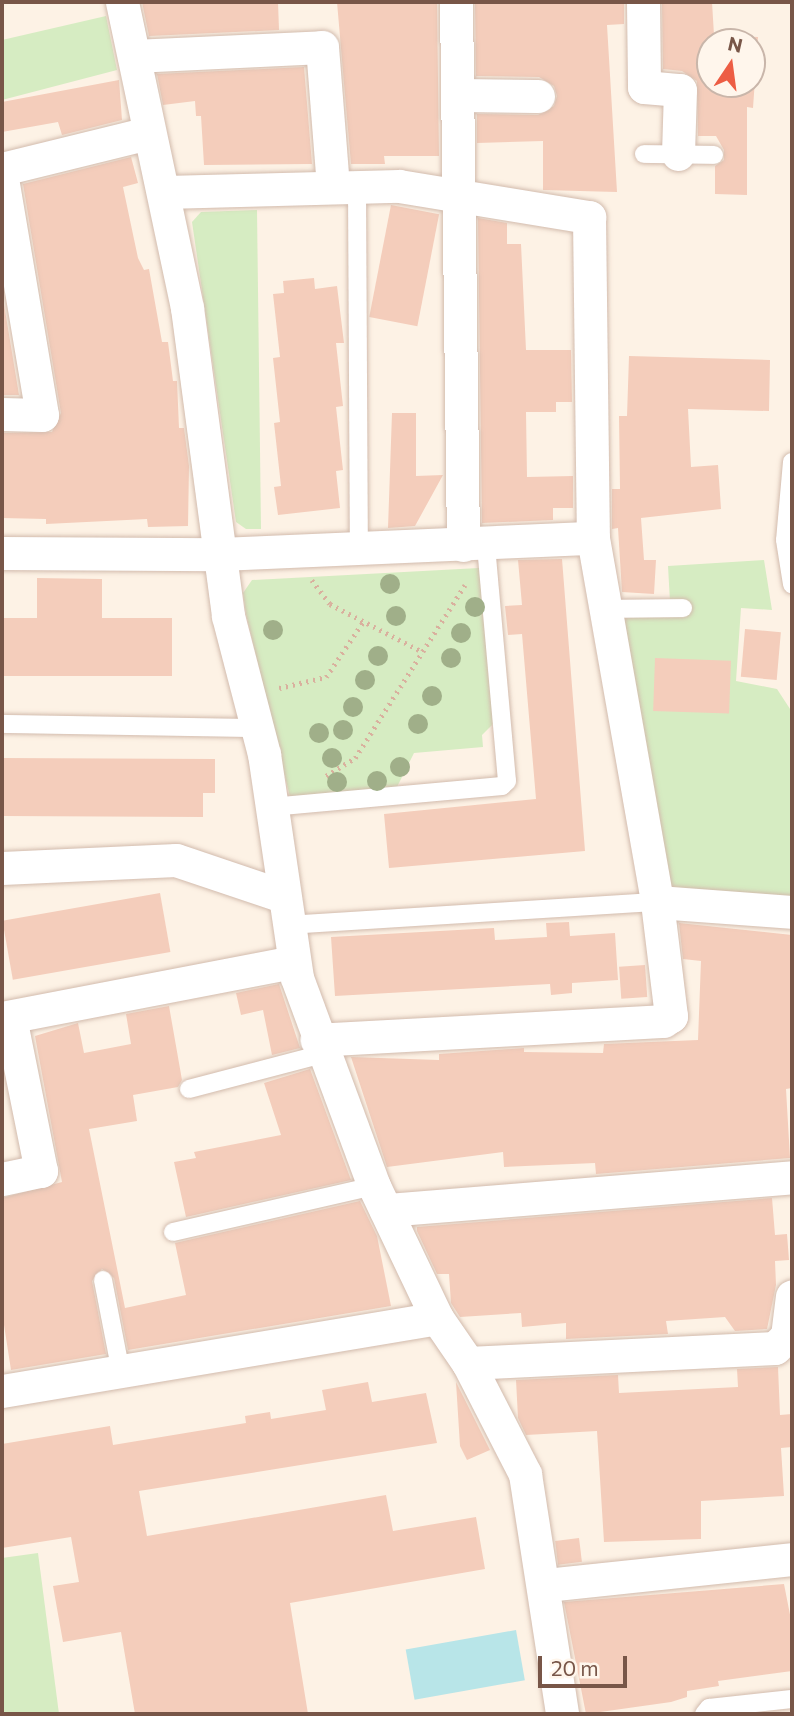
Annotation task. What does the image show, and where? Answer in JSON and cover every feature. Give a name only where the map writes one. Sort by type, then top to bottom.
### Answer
[{"type":"street","points":[[122,2],[149,133],[165,192],[187,308],[220,554],[246,690],[281,806],[285,910],[294,961],[320,1047],[380,1198],[437,1318],[468,1363],[525,1474],[546,1585],[554,1713]]},
{"type":"street","points":[[456,2],[460,196],[474,545]]},
{"type":"street","points":[[643,2],[644,88],[680,90],[678,154]]},
{"type":"street","points":[[134,56],[323,35],[345,187]]},
{"type":"street","points":[[458,94],[538,96]]},
{"type":"street","points":[[2,169],[149,133]]},
{"type":"street","points":[[2,178],[42,415],[2,414]]},
{"type":"street","points":[[165,192],[399,186],[589,217],[593,538],[674,1007],[663,1021],[320,1047]]},
{"type":"street","points":[[2,553],[220,554],[593,538]]},
{"type":"street","points":[[2,868],[176,860],[285,910]]},
{"type":"street","points":[[657,902],[792,912]]},
{"type":"street","points":[[2,1179],[41,1171],[6,1017],[294,961]]},
{"type":"street","points":[[380,1198],[792,1177]]},
{"type":"street","points":[[468,1363],[775,1348],[787,1336],[792,1296]]},
{"type":"street","points":[[2,1391],[437,1318]]},
{"type":"street","points":[[546,1585],[792,1559]]},
{"type":"lane","points":[[644,154],[714,155]]},
{"type":"lane","points":[[345,187],[359,550]]},
{"type":"lane","points":[[792,462],[785,547],[792,584]]},
{"type":"lane","points":[[281,806],[502,786],[507,781],[474,545]]},
{"type":"lane","points":[[606,609],[683,608]]},
{"type":"lane","points":[[2,724],[256,728]]},
{"type":"lane","points":[[285,910],[657,902]]},
{"type":"lane","points":[[189,1089],[320,1047]]},
{"type":"lane","points":[[173,1232],[380,1198]]},
{"type":"lane","points":[[103,1280],[121,1373]]},
{"type":"lane","points":[[704,1714],[709,1708],[792,1699]]},
{"type":"path","points":[[281,806],[355,758],[474,572],[474,545]]},
{"type":"path","points":[[310,551],[313,587],[330,604],[423,652]]},
{"type":"path","points":[[246,690],[299,686],[326,677],[363,622]]},
{"type":"green space","points":[[106,16],[117,70],[2,100],[2,40]]},
{"type":"green space","points":[[257,210],[261,529],[246,529],[236,522],[192,222],[201,212]]},
{"type":"green space","points":[[764,560],[772,610],[741,608],[736,681],[777,689],[792,712],[792,901],[680,892],[664,881],[615,604],[670,602],[668,566]]},
{"type":"green space","points":[[479,568],[494,723],[482,735],[483,747],[414,753],[397,787],[290,797],[246,614],[243,593],[252,580]]},
{"type":"green space","points":[[38,1553],[59,1714],[2,1714],[2,1558]]},
{"type":"water","points":[[516,1630],[525,1680],[415,1700],[406,1649]]},
{"type":"building","points":[[142,2],[278,2],[279,30],[149,36]]},
{"type":"building","points":[[337,2],[437,2],[439,156],[384,156],[385,164],[351,164]]},
{"type":"building","points":[[475,2],[624,2],[624,24],[607,25],[617,192],[543,190],[543,141],[477,143],[477,114],[538,115],[554,106],[557,96],[554,86],[539,77],[476,76]]},
{"type":"building","points":[[662,2],[712,2],[714,28],[696,28],[696,80],[682,71],[663,69]]},
{"type":"building","points":[[304,67],[312,164],[204,165],[201,116],[196,116],[195,101],[163,105],[157,74]]},
{"type":"building","points":[[119,80],[122,120],[62,135],[58,122],[2,132],[2,102]]},
{"type":"building","points":[[697,98],[754,98],[753,108],[747,107],[747,195],[715,194],[715,166],[724,160],[724,150],[716,136],[698,136]]},
{"type":"building","points":[[131,157],[138,183],[123,187],[138,258],[144,270],[149,269],[162,342],[168,342],[173,381],[177,381],[179,428],[184,428],[189,466],[188,526],[148,527],[147,519],[46,524],[46,519],[2,518],[4,433],[52,432],[61,413],[23,184]]},
{"type":"building","points":[[391,205],[439,214],[417,326],[369,317]]},
{"type":"building","points":[[478,218],[507,223],[507,244],[521,244],[526,350],[571,350],[572,402],[556,402],[556,412],[526,412],[527,477],[573,476],[573,508],[553,508],[553,520],[482,523]]},
{"type":"building","points":[[314,278],[315,289],[337,286],[344,343],[336,343],[343,406],[336,407],[343,470],[336,471],[340,508],[278,515],[274,487],[281,486],[274,423],[280,422],[273,358],[280,357],[273,294],[284,293],[283,281]]},
{"type":"building","points":[[2,292],[19,395],[2,395]]},
{"type":"building","points":[[629,356],[770,360],[769,411],[688,409],[691,467],[718,465],[721,509],[641,518],[644,560],[656,560],[654,594],[622,592],[618,528],[612,529],[612,489],[620,489],[619,416],[627,416]]},
{"type":"building","points":[[392,413],[416,413],[416,476],[443,475],[415,526],[388,528]]},
{"type":"building","points":[[562,559],[585,851],[389,868],[384,814],[536,799],[522,634],[508,635],[505,606],[522,605],[518,560]]},
{"type":"building","points":[[37,578],[102,579],[102,618],[172,618],[172,676],[2,676],[2,618],[37,618]]},
{"type":"building","points":[[745,629],[781,632],[777,680],[741,677]]},
{"type":"building","points":[[655,658],[731,661],[729,714],[653,711]]},
{"type":"building","points":[[2,758],[215,759],[215,793],[203,793],[203,817],[2,816]]},
{"type":"building","points":[[160,893],[170,952],[13,980],[2,921]]},
{"type":"building","points":[[569,922],[570,936],[615,933],[618,980],[572,983],[572,993],[551,995],[550,984],[335,996],[331,937],[494,928],[495,940],[547,937],[546,923]]},
{"type":"building","points":[[679,923],[792,935],[792,1088],[786,1089],[790,1158],[596,1174],[595,1163],[504,1167],[503,1152],[387,1167],[351,1057],[439,1060],[439,1054],[524,1048],[524,1052],[603,1053],[604,1044],[698,1040],[701,961],[683,959]]},
{"type":"building","points":[[645,965],[647,997],[621,999],[619,967]]},
{"type":"building","points":[[279,984],[300,1048],[272,1055],[263,1010],[241,1015],[236,993]]},
{"type":"building","points":[[169,1006],[182,1080],[178,1087],[133,1095],[137,1121],[89,1129],[125,1308],[186,1295],[175,1243],[360,1201],[377,1236],[391,1306],[128,1350],[114,1278],[102,1269],[92,1281],[106,1354],[11,1370],[2,1312],[2,1198],[62,1182],[35,1036],[78,1023],[84,1053],[131,1044],[126,1014]]},
{"type":"building","points":[[310,1069],[351,1180],[186,1217],[174,1162],[196,1158],[194,1152],[281,1135],[264,1083]]},
{"type":"building","points":[[772,1198],[775,1235],[787,1234],[789,1260],[775,1261],[776,1285],[767,1329],[735,1331],[725,1317],[666,1321],[668,1334],[566,1339],[566,1323],[522,1327],[521,1313],[460,1317],[451,1303],[449,1274],[437,1274],[417,1231],[417,1227]]},
{"type":"building","points":[[778,1367],[780,1415],[792,1414],[792,1447],[781,1448],[784,1496],[701,1501],[701,1539],[604,1542],[597,1431],[526,1435],[518,1418],[516,1380],[618,1375],[619,1393],[738,1387],[737,1369]]},
{"type":"building","points":[[368,1382],[372,1402],[426,1393],[437,1443],[139,1491],[147,1536],[386,1495],[393,1531],[476,1517],[485,1569],[290,1603],[308,1714],[135,1714],[121,1632],[63,1642],[53,1586],[79,1582],[71,1537],[2,1548],[2,1444],[110,1426],[113,1445],[246,1423],[245,1416],[270,1412],[271,1419],[326,1410],[322,1390]]},
{"type":"building","points":[[456,1382],[490,1450],[467,1460],[460,1446]]},
{"type":"building","points":[[579,1538],[582,1562],[558,1565],[555,1541]]},
{"type":"building","points":[[784,1584],[792,1625],[792,1671],[718,1681],[719,1686],[687,1691],[687,1697],[671,1702],[586,1714],[564,1602]]}]
